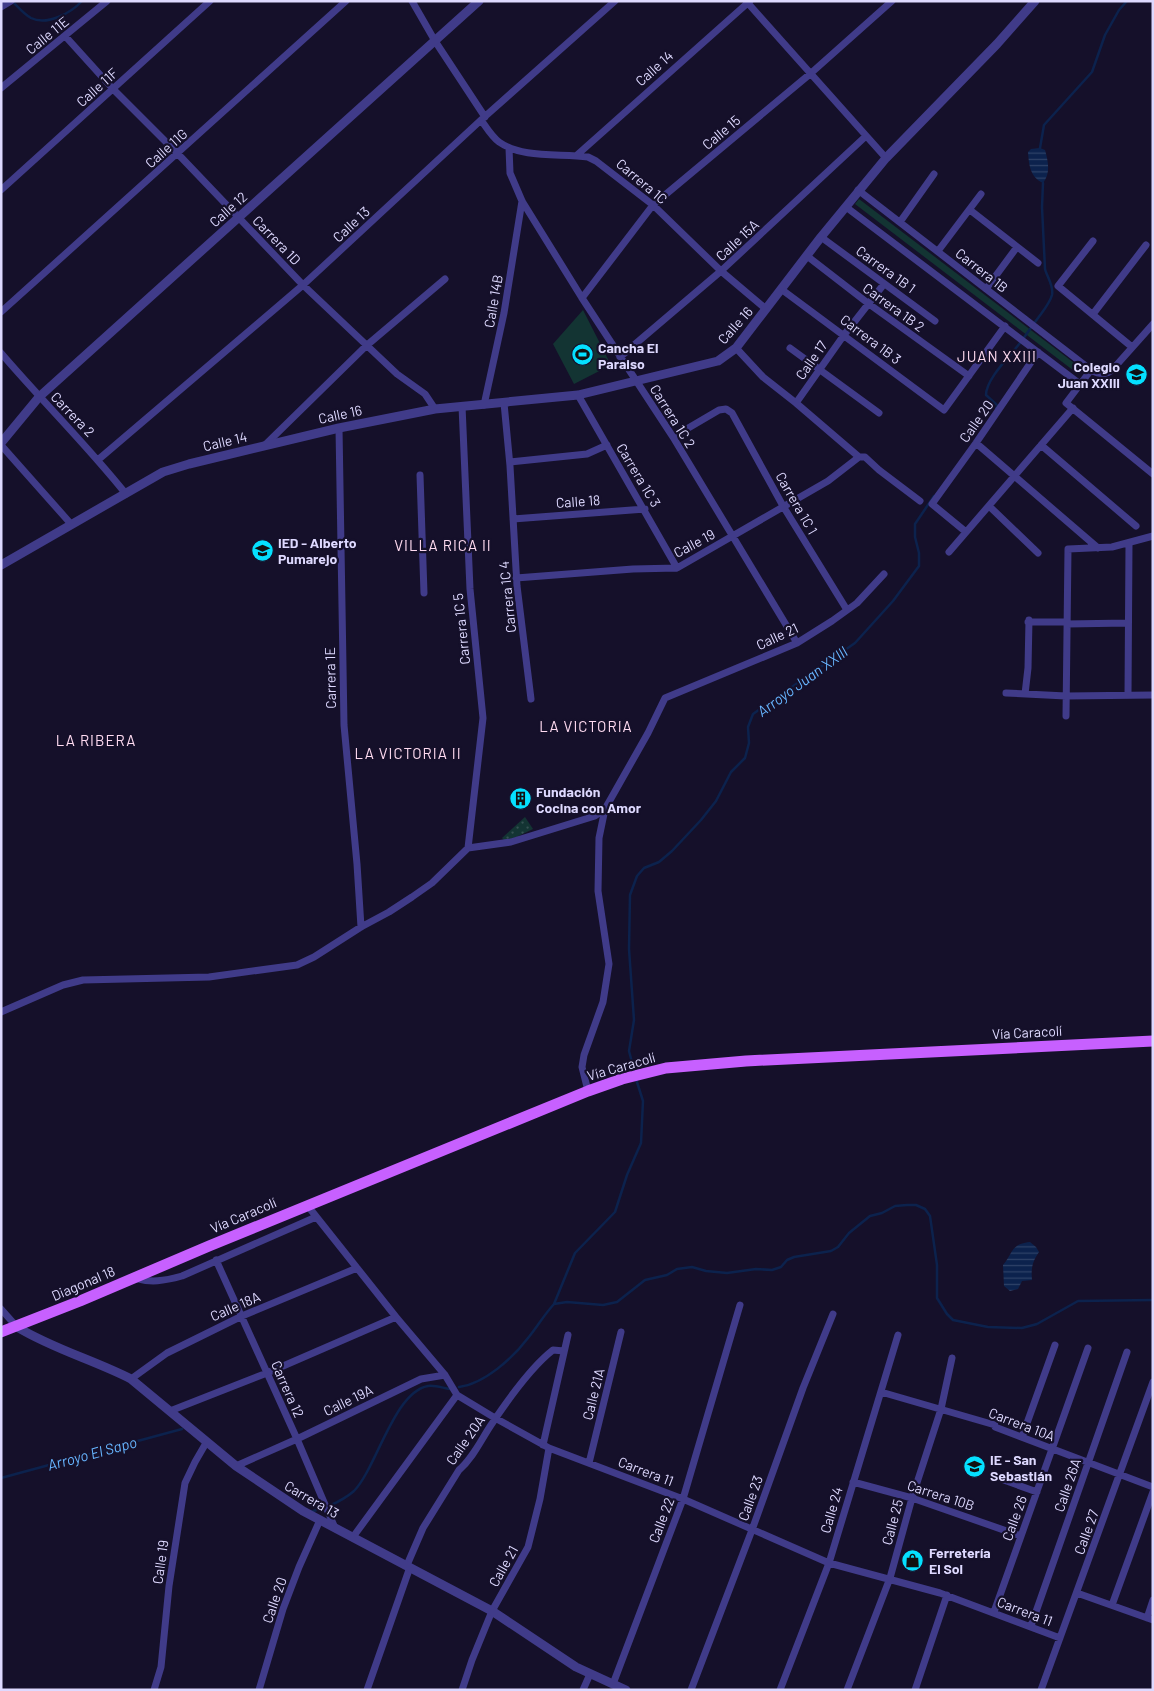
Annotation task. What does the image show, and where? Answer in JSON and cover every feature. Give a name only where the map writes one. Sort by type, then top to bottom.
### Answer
[{"type":"main road","name":"Vía Caracolí","points":[[133,1278],[588,1091],[635,1075],[666,1068],[746,1061],[1153,1041]]},
{"type":"main road","name":"Diagonal 18","points":[[1,1332],[133,1278]]},
{"type":"street","points":[[2,6],[11,1]]},
{"type":"street","name":"Calle 11E","points":[[1,88],[107,1]]},
{"type":"street","name":"Calle 11F","points":[[1,190],[210,1]]},
{"type":"street","name":"Calle 11G","points":[[1,312],[346,1]]},
{"type":"street","name":"Carrera 1C","points":[[412,1],[497,140],[509,148],[533,153],[577,155],[596,161],[653,205],[721,271],[766,309]]},
{"type":"street","name":"Calle 12","points":[[1,444],[39,397],[479,1]]},
{"type":"street","name":"Calle 13","points":[[99,459],[303,285],[483,119],[615,1]]},
{"type":"street","name":"Calle 15","points":[[582,298],[653,205],[810,74],[892,1]]},
{"type":"street","name":"Calle 16","points":[[264,447],[339,428],[435,409],[578,395],[718,361],[736,348],[858,190],[886,158],[997,44],[1035,1]]},
{"type":"street","points":[[748,2],[886,158]]},
{"type":"street","name":"Calle 14","points":[[577,155],[748,2]]},
{"type":"street","name":"Carrera 1D","points":[[66,36],[114,89],[303,285],[397,374],[424,394],[435,409]]},
{"type":"street","name":"Calle 15A","points":[[620,356],[721,271],[866,136]]},
{"type":"street","name":"Carrera 1C 2","points":[[509,148],[510,173],[522,201],[582,298],[674,437],[796,643]]},
{"type":"street","points":[[900,222],[934,174]]},
{"type":"street","name":"Carrera 1B","points":[[858,190],[1091,370]]},
{"type":"street","points":[[938,252],[981,194]]},
{"type":"street","name":"Calle 14B","points":[[484,404],[504,313],[522,201]]},
{"type":"street","points":[[846,207],[1080,384]]},
{"type":"street","points":[[970,210],[1038,263]]},
{"type":"street","name":"Carrera 1B 1","points":[[821,237],[935,321]]},
{"type":"street","points":[[1093,241],[1058,286],[1132,347]]},
{"type":"street","points":[[1093,314],[1146,245]]},
{"type":"street","points":[[986,289],[1017,247]]},
{"type":"street","name":"Carrera 1B 2","points":[[807,256],[968,376]]},
{"type":"street","name":"Calle 14","points":[[3,562],[163,472],[189,464],[264,447],[366,346],[446,279]]},
{"type":"street","name":"Calle 17","points":[[796,403],[844,335],[884,284]]},
{"type":"street","name":"Carrera 1B 3","points":[[781,289],[944,410],[968,376]]},
{"type":"street","points":[[1153,324],[1109,372],[1099,374],[1091,370],[1066,402],[1153,474]]},
{"type":"street","points":[[968,376],[1005,326]]},
{"type":"street","points":[[736,348],[758,372],[859,457],[865,457],[920,501]]},
{"type":"street","points":[[790,348],[879,413]]},
{"type":"street","name":"Calle 20","points":[[966,532],[932,504],[1038,352]]},
{"type":"street","name":"Carrera 2","points":[[1,353],[39,397],[99,459],[126,494]]},
{"type":"street","name":"Carrera 1C 3","points":[[578,395],[645,508],[677,568]]},
{"type":"street","name":"Carrera 1C 4","points":[[504,403],[510,462],[516,578],[531,698]]},
{"type":"street","name":"Carrera 1C 5","points":[[462,406],[470,589],[483,718],[468,848]]},
{"type":"street","points":[[949,552],[1073,408]]},
{"type":"street","name":"Carrera 1C 1","points":[[674,437],[719,410],[726,409],[732,414],[783,506],[847,610]]},
{"type":"street","name":"Carrera 1E","points":[[339,428],[344,725],[361,927]]},
{"type":"street","points":[[976,443],[1098,548]]},
{"type":"street","points":[[1,444],[71,524]]},
{"type":"street","points":[[510,462],[587,454],[607,445]]},
{"type":"street","points":[[1041,445],[1136,526]]},
{"type":"street","name":"Calle 19","points":[[516,578],[634,569],[677,568],[828,481],[859,457]]},
{"type":"street","points":[[420,475],[424,593]]},
{"type":"street","points":[[989,506],[1038,553]]},
{"type":"street","name":"Calle 18","points":[[513,519],[645,508]]},
{"type":"street","points":[[1066,716],[1068,549],[1129,544],[1153,536]]},
{"type":"street","points":[[1128,695],[1129,544]]},
{"type":"street","name":"Calle 21","points":[[605,809],[648,733],[665,698],[796,643],[857,603],[884,574]]},
{"type":"street","points":[[1025,694],[1028,668],[1028,621],[1128,623]]},
{"type":"street","points":[[1006,693],[1066,696],[1153,695]]},
{"type":"street","points":[[1,1012],[63,985],[84,980],[208,977],[297,965],[314,957],[432,883],[468,848],[511,842],[595,816],[605,809]]},
{"type":"street","points":[[588,1091],[582,1067],[584,1055],[603,1002],[609,964],[598,891],[599,838],[605,809]]},
{"type":"street","name":"Carrera 11","points":[[307,1205],[456,1391],[496,1418],[546,1446],[683,1499],[829,1563],[947,1595],[1060,1638]]},
{"type":"street","name":"Diagonal 18","points":[[133,1278],[148,1282],[164,1281],[182,1276],[316,1217]]},
{"type":"street","name":"Carrera 12","points":[[216,1260],[335,1528]]},
{"type":"street","name":"Calle 18A","points":[[131,1379],[167,1353],[242,1316],[357,1268]]},
{"type":"street","name":"Calle 22","points":[[613,1684],[683,1499],[740,1305]]},
{"type":"street","name":"Carrera 13","points":[[1,1310],[17,1327],[36,1339],[131,1379],[206,1443],[280,1497],[492,1611],[576,1667],[626,1690]]},
{"type":"street","name":"Calle 23","points":[[691,1690],[832,1314]]},
{"type":"street","points":[[170,1411],[267,1373],[396,1317]]},
{"type":"street","name":"Calle 21A","points":[[589,1463],[621,1332]]},
{"type":"street","name":"Calle 24","points":[[780,1690],[829,1563],[898,1334]]},
{"type":"street","name":"Calle 21","points":[[462,1690],[492,1611],[528,1547],[540,1498],[546,1446],[568,1335]]},
{"type":"street","points":[[1022,1437],[1056,1345]]},
{"type":"street","name":"Calle 26","points":[[994,1612],[1088,1348]]},
{"type":"street","name":"Calle 20A","points":[[366,1690],[423,1528],[459,1470],[466,1464],[496,1418],[540,1360],[553,1350],[564,1351]]},
{"type":"street","name":"Calle 26A","points":[[1031,1626],[1127,1352]]},
{"type":"street","name":"Calle 25","points":[[847,1690],[890,1578],[912,1498],[941,1409],[952,1358]]},
{"type":"street","name":"Calle 19A","points":[[236,1466],[297,1439],[421,1379],[445,1375]]},
{"type":"street","name":"Calle 27","points":[[1041,1690],[1153,1382]]},
{"type":"street","points":[[353,1537],[456,1391]]},
{"type":"street","name":"Carrera 10A","points":[[881,1392],[994,1425],[995,1427],[1153,1486]]},
{"type":"street","name":"Calle 19","points":[[154,1690],[161,1667],[169,1586],[185,1483],[206,1443]]},
{"type":"street","points":[[1001,1479],[1037,1492]]},
{"type":"street","name":"Carrera 10B","points":[[853,1482],[912,1498],[1021,1536]]},
{"type":"street","points":[[1112,1605],[1153,1492]]},
{"type":"street","name":"Calle 20","points":[[259,1690],[283,1609],[298,1567],[320,1520]]},
{"type":"street","points":[[1077,1593],[1150,1619],[1153,1600]]},
{"type":"street","points":[[915,1690],[947,1595]]},
{"type":"street","points":[[584,1690],[590,1674]]},
{"type":"green space","points":[[859,199],[1082,369],[1078,374],[855,204]]},
{"type":"green space","name":"Cancha El Paraiso","points":[[583,310],[611,365],[574,384],[553,344]]},
{"type":"green space","points":[[525,817],[533,829],[506,842],[502,838]]},
{"type":"water","points":[[1040,148],[1045,150],[1048,163],[1046,179],[1043,183],[1033,174],[1028,157],[1028,152],[1031,149]]},
{"type":"water","points":[[1030,1242],[1039,1252],[1032,1266],[1032,1280],[1022,1281],[1018,1289],[1010,1291],[1004,1286],[1003,1265],[1015,1247]]},
{"type":"waterway","points":[[13,2],[31,18],[44,20],[65,14],[82,1]]},
{"type":"waterway","points":[[1040,148],[1044,125],[1092,72],[1105,35],[1119,10],[1127,1]]},
{"type":"waterway","name":"Arroyo Juan XXIII","points":[[996,408],[998,406],[986,395],[990,382],[1044,310],[1052,295],[1051,285],[1045,269],[1042,207],[1043,183]]},
{"type":"waterway","name":"Arroyo Juan XXIII","points":[[635,1074],[629,1051],[634,1020],[629,949],[630,895],[637,876],[644,868],[659,862],[672,851],[716,801],[731,772],[745,758],[749,743],[748,727],[753,714],[855,643],[893,601],[919,566],[915,524],[934,496]]},
{"type":"waterway","name":"Arroyo Juan XXIII","points":[[554,1304],[575,1253],[615,1212],[627,1175],[641,1143],[643,1101],[636,1079]]},
{"type":"waterway","name":"Arroyo El Sapo","points":[[459,1387],[478,1381],[506,1362],[522,1346],[554,1304],[567,1302],[603,1305],[617,1302],[645,1280],[667,1275],[677,1269],[692,1267],[706,1271],[727,1273],[756,1269],[772,1270],[781,1267],[787,1260],[794,1257],[831,1251],[838,1247],[849,1233],[870,1216],[882,1213],[895,1206],[916,1205],[925,1209],[930,1216],[937,1265],[937,1298],[953,1320],[988,1327],[1022,1328],[1037,1324],[1078,1301],[1153,1300]]},
{"type":"waterway","name":"Arroyo El Sapo","points":[[331,1505],[354,1491],[362,1480],[396,1416],[405,1402],[416,1391],[428,1386],[450,1389]]},
{"type":"waterway","name":"Arroyo El Sapo","points":[[1,1478],[182,1429]]},
{"type":"waterway","name":"Arroyo El Sapo","points":[[311,1512],[319,1509]]},
{"type":"place","name":"Cancha El Paraiso","points":[[582,355]]},
{"type":"place","name":"Colegio Juan XXIII","points":[[1136,374]]},
{"type":"place","name":"IED - Alberto Pumarejo","points":[[262,550]]},
{"type":"place","name":"Fundación Cocina con Amor","points":[[520,799]]},
{"type":"place","name":"IE - San Sebastián","points":[[974,1467]]},
{"type":"place","name":"Ferretería El Sol","points":[[913,1560]]},
{"type":"district","name":"JUAN XXIII","points":[[997,356]]},
{"type":"district","name":"VILLA RICA II","points":[[443,545]]},
{"type":"district","name":"LA VICTORIA","points":[[586,726]]},
{"type":"district","name":"LA RIBERA","points":[[96,740]]},
{"type":"district","name":"LA VICTORIA II","points":[[408,753]]}]
